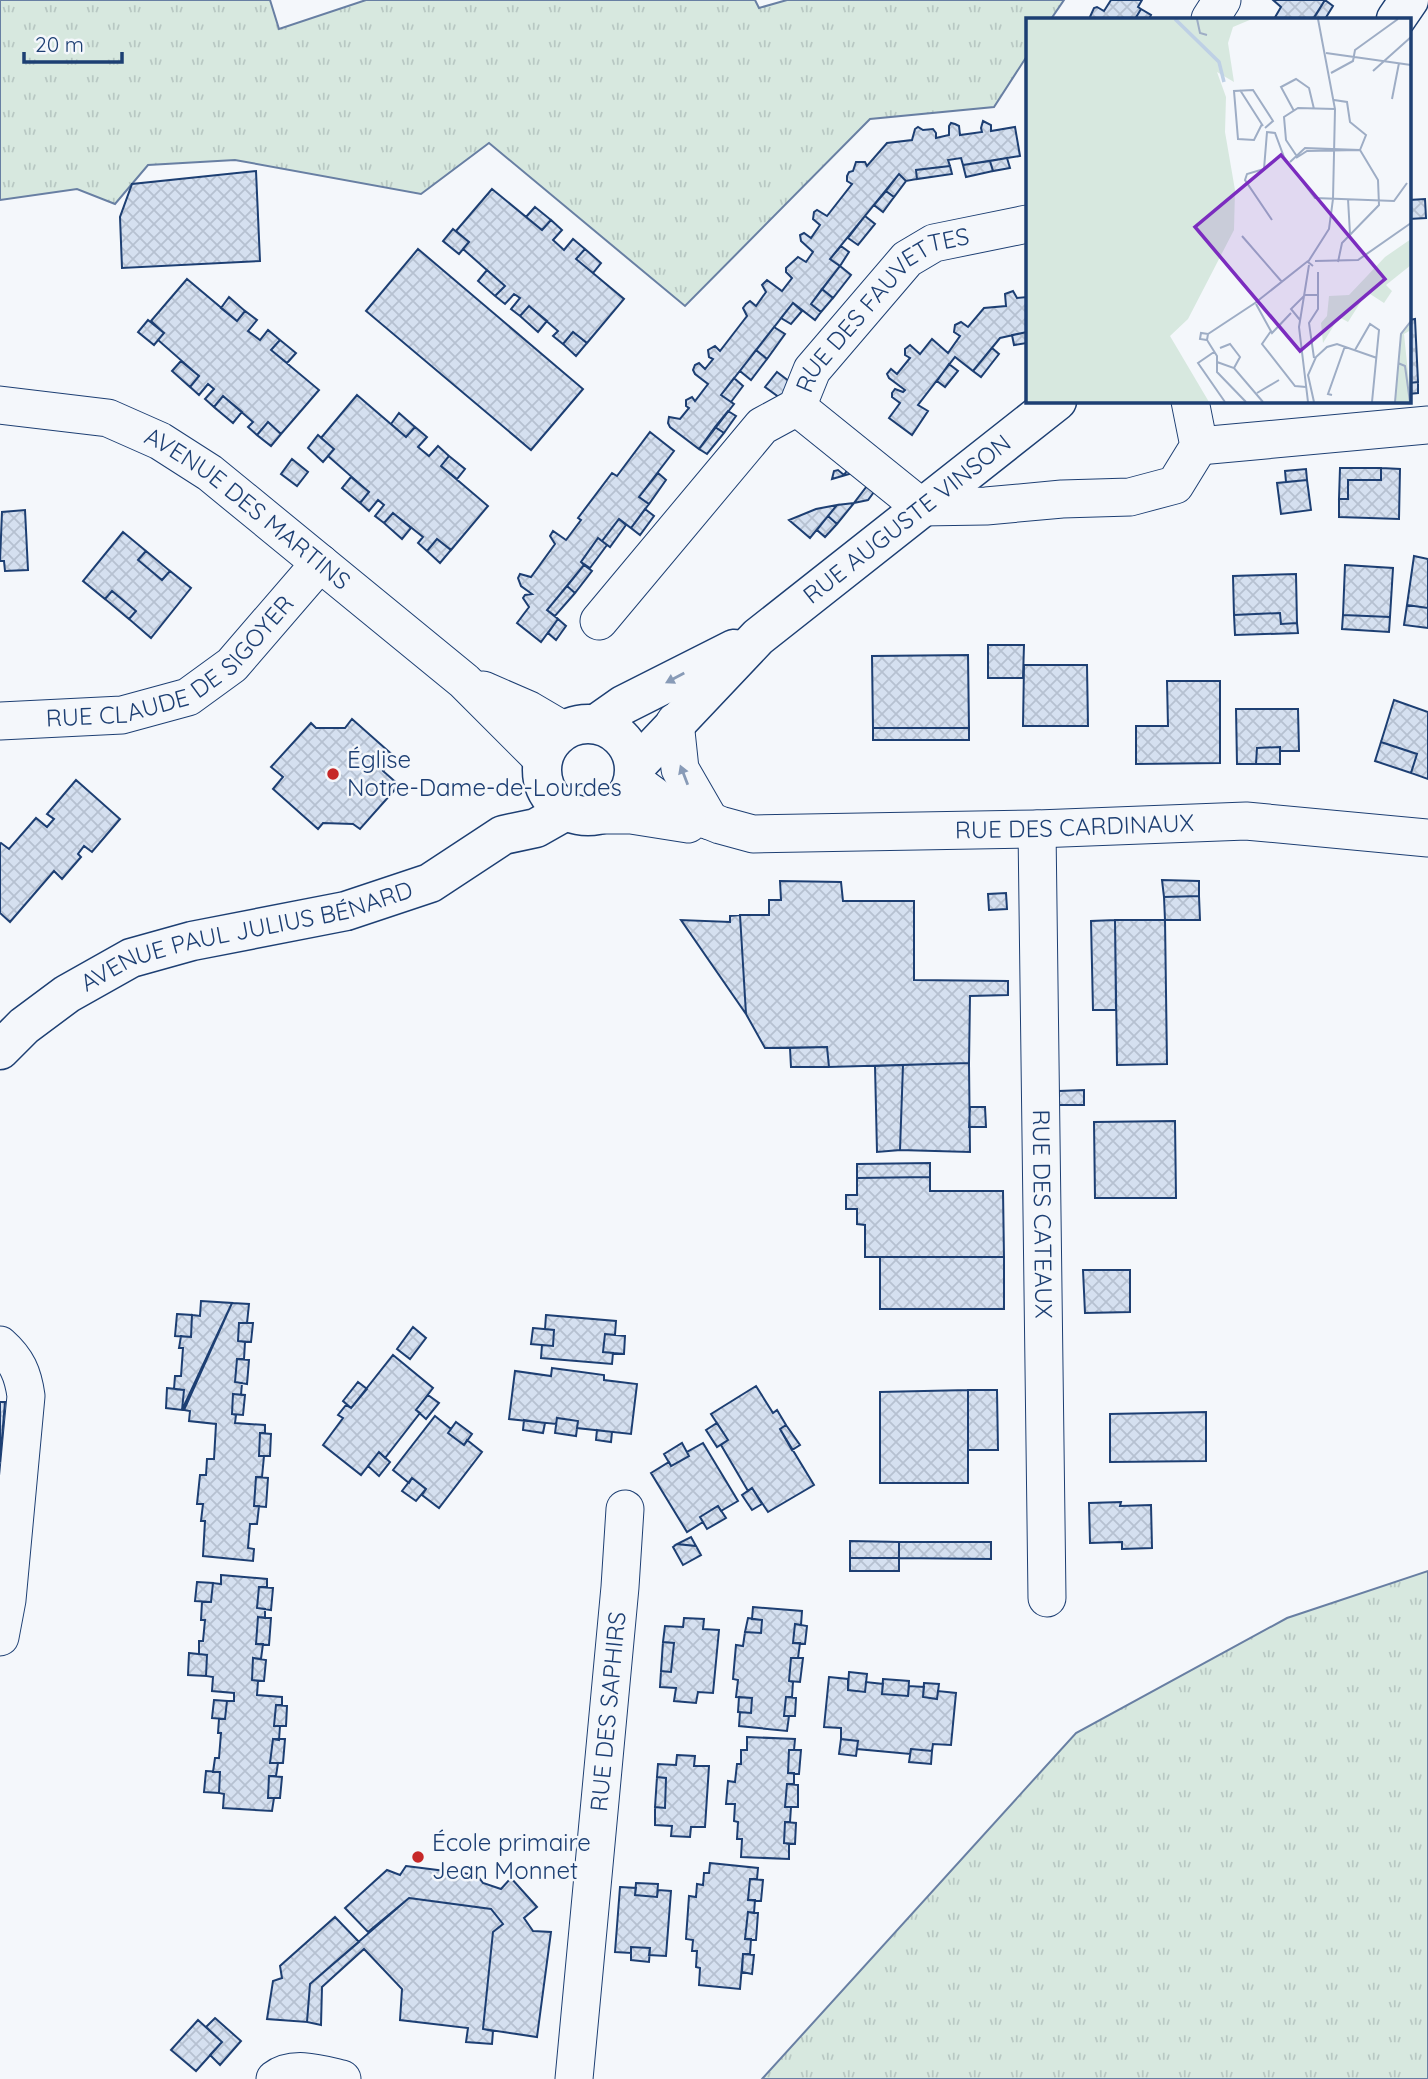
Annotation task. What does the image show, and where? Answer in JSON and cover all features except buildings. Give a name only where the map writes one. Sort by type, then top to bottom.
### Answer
[{"type":"main road","points":[[1397,18],[1409,0]]},
{"type":"main road","name":"RUE AUGUSTE VINSON","points":[[758,637],[1055,402]]},
{"type":"main road","points":[[635,774],[632,751],[611,729],[561,749],[548,793],[566,811],[578,816],[603,815],[617,807],[628,796],[635,774],[675,722],[758,637]]},
{"type":"main road","name":"AVENUE PAUL JULIUS BÉNARD","points":[[503,835],[561,749],[623,705],[758,637]]},
{"type":"main road","name":"AVENUE PAUL JULIUS BÉNARD","points":[[0,1050],[24,1026],[66,994],[131,958],[192,942],[346,911],[430,883],[503,835],[536,828],[566,811]]},
{"type":"street","points":[[1211,18],[1222,0]]},
{"type":"street","name":"RUE DES FAUVETTES","points":[[599,621],[762,426],[797,407],[812,370],[907,259],[934,243],[1026,225]]},
{"type":"street","points":[[797,407],[921,507],[986,506],[1062,499],[1130,497],[1175,485],[1199,446],[1190,402]]},
{"type":"street","name":"AVENUE DES MARTINS","points":[[0,405],[108,418],[160,440],[210,473],[464,681],[561,749]]},
{"type":"street","points":[[1199,446],[1428,425]]},
{"type":"street","name":"RUE CLAUDE DE SIGOYER","points":[[0,721],[122,715],[188,697],[232,665],[320,563]]},
{"type":"street","points":[[675,722],[680,769],[715,823]]},
{"type":"street","name":"RUE DES CARDINAUX","points":[[635,774],[660,801],[715,823],[754,834],[1037,829],[1246,821],[1428,838]]},
{"type":"street","name":"RUE DES CARDINAUX","points":[[603,815],[631,815],[669,822],[715,823]]},
{"type":"street","name":"RUE DES CATEAUX","points":[[1037,829],[1047,1598]]},
{"type":"street","points":[[0,1345],[10,1353],[22,1373],[26,1396],[7,1601],[0,1637]]},
{"type":"street","name":"RUE DES SAPHIRS","points":[[574,2079],[625,1509]]},
{"type":"street","points":[[275,2079],[282,2074],[313,2071],[342,2079]]},
{"type":"green space","points":[[0,0],[270,0],[279,29],[366,0],[755,0],[759,8],[787,0],[1064,0],[1052,18],[1026,18],[1026,58],[994,107],[870,119],[685,306],[489,143],[421,194],[235,160],[148,165],[115,204],[77,189],[0,200]]},
{"type":"green space","points":[[1428,1571],[1428,2079],[762,2079],[1076,1733],[1287,1618]]},
{"type":"place","name":"Église Notre-Dame-de-Lourdes","points":[[333,774]]},
{"type":"place","name":"École primaire Jean Monnet","points":[[418,1857]]}]
